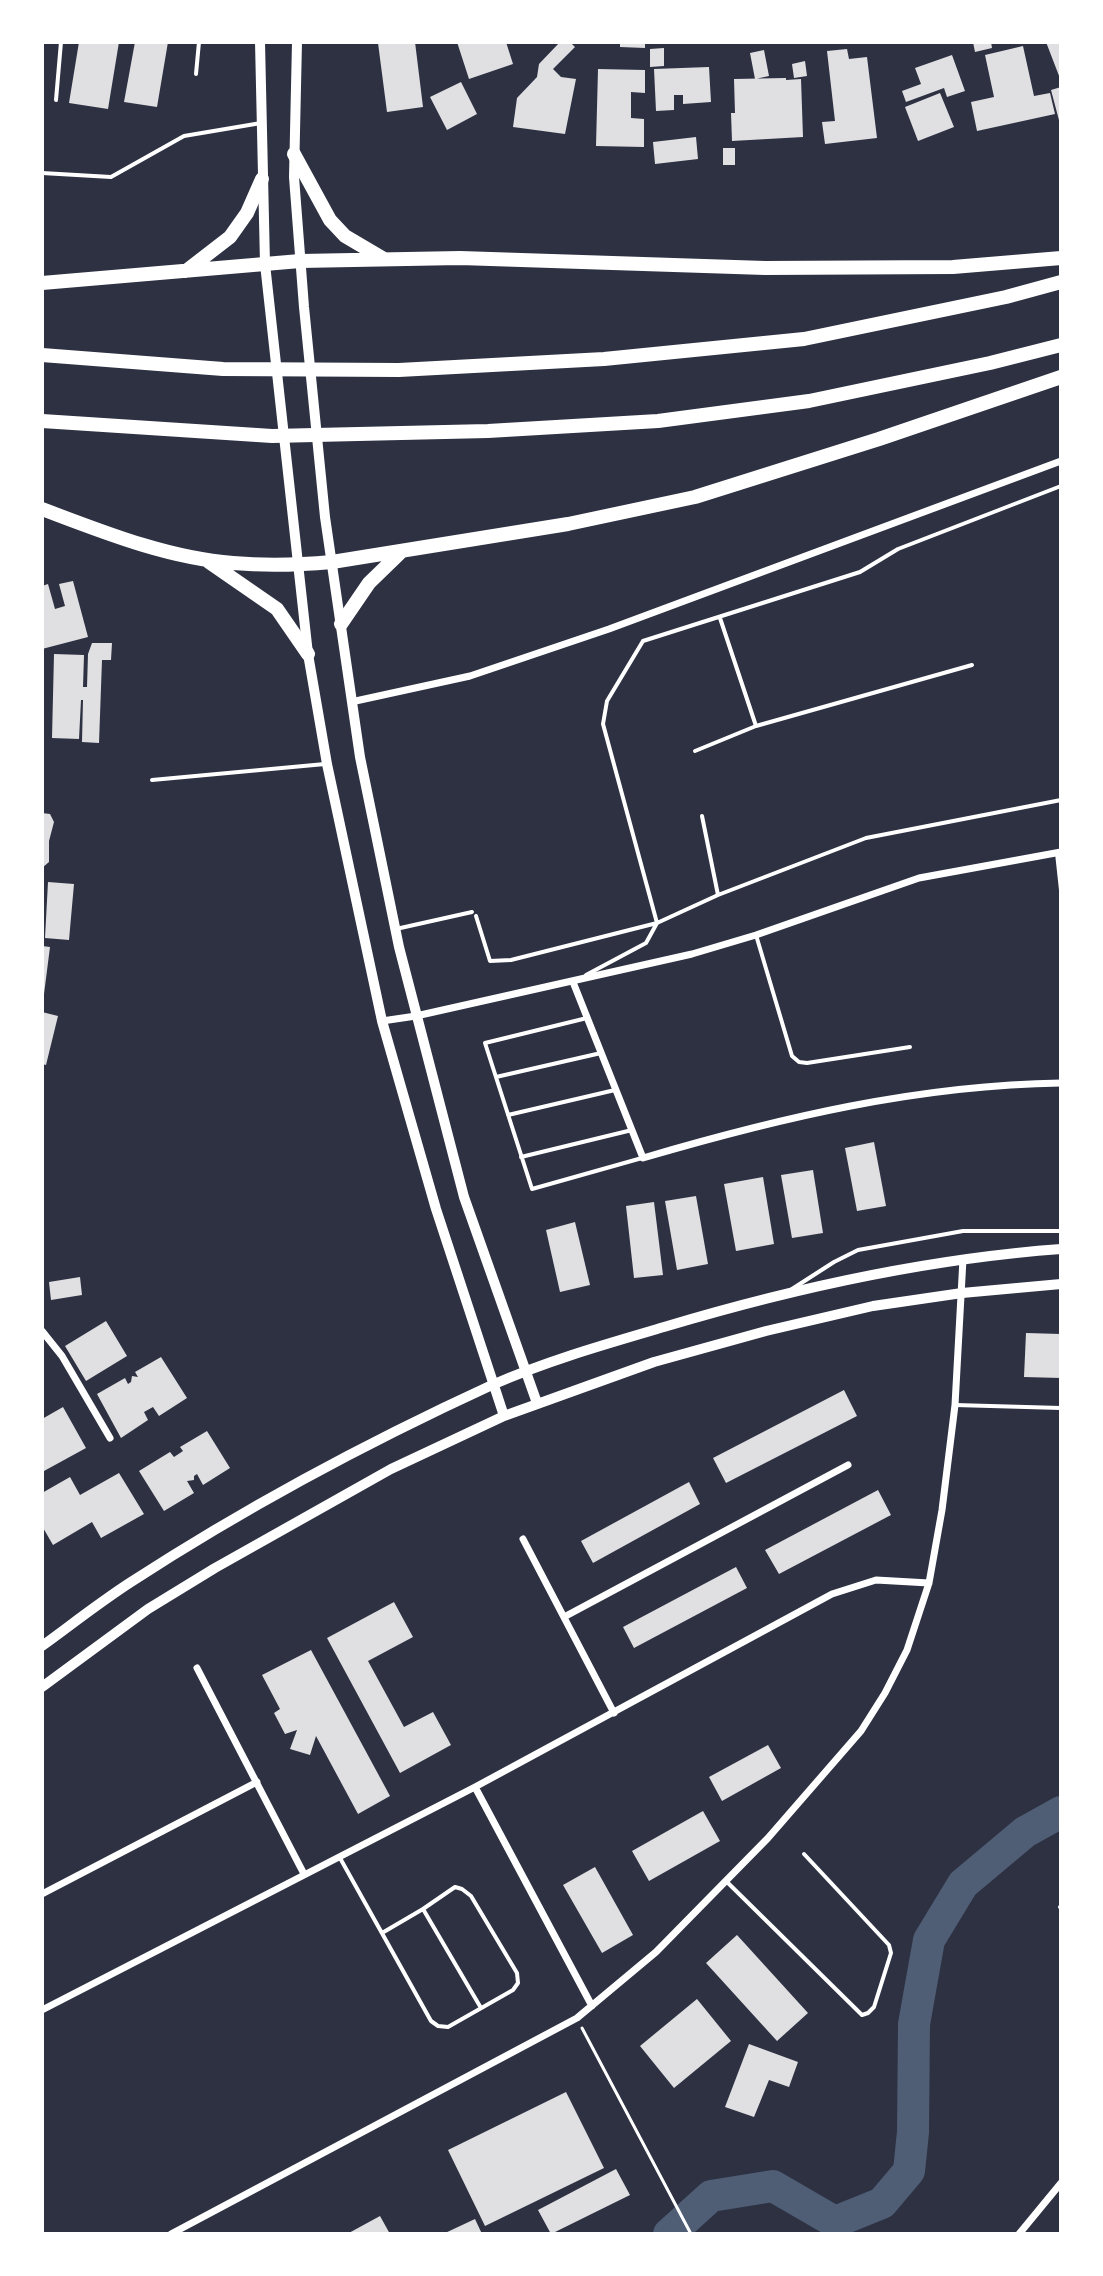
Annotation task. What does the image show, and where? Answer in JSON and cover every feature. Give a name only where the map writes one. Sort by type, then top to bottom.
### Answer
[{"type":"highway","points":[[294,154],[330,220],[345,236],[384,260]]},
{"type":"highway","points":[[186,271],[230,237],[247,213],[262,179]]},
{"type":"highway","points":[[42,283],[300,261],[460,258],[780,268],[953,267],[1061,258]]},
{"type":"highway","points":[[42,355],[252,369],[399,370],[604,359],[804,339],[1006,297],[1061,282]]},
{"type":"highway","points":[[42,421],[272,436],[488,431],[658,421],[809,401],[1061,345]]},
{"type":"highway","points":[[42,509],[127,541],[206,559],[298,565],[332,562],[568,524],[695,497],[1061,377]]},
{"type":"highway","points":[[341,624],[369,583],[402,551]]},
{"type":"highway","points":[[206,559],[277,609],[308,654]]},
{"type":"main road","points":[[260,42],[265,264],[308,654],[327,764],[382,1021],[436,1209],[504,1416]]},
{"type":"main road","points":[[297,42],[294,154],[304,307],[325,517],[360,757],[395,929],[464,1197],[537,1403]]},
{"type":"main road","points":[[42,1646],[129,1583],[253,1509],[376,1442],[526,1372],[627,1338],[786,1293],[963,1259],[1061,1249]]},
{"type":"main road","points":[[42,1687],[148,1609],[215,1568],[391,1469],[504,1416],[654,1362],[766,1331],[873,1306],[962,1293],[1061,1284]]},
{"type":"street","points":[[351,702],[484,671],[609,629],[1061,461]]},
{"type":"street","points":[[382,1021],[692,954],[919,878],[1059,852]]},
{"type":"street","points":[[573,982],[643,1158],[748,1127],[881,1100],[1003,1084],[1061,1083]]},
{"type":"street","points":[[171,2234],[577,2018],[656,1952],[768,1838],[861,1731],[907,1650],[929,1583],[955,1405],[963,1259]]},
{"type":"street","points":[[42,1331],[62,1356],[110,1438]]},
{"type":"street","points":[[564,1617],[848,1465]]},
{"type":"street","points":[[523,1539],[614,1713]]},
{"type":"street","points":[[42,2010],[475,1787],[832,1594],[876,1580],[929,1583]]},
{"type":"street","points":[[197,1668],[304,1874]]},
{"type":"street","points":[[42,1894],[257,1782]]},
{"type":"street","points":[[475,1787],[592,2006]]},
{"type":"street","points":[[1019,2234],[1061,2183]]},
{"type":"lane","points":[[56,100],[61,42]]},
{"type":"lane","points":[[196,74],[199,42]]},
{"type":"lane","points":[[42,173],[111,177],[184,136],[261,123]]},
{"type":"lane","points":[[573,982],[646,943],[657,923],[603,724],[607,701],[643,641],[860,572],[898,549],[1061,486]]},
{"type":"lane","points":[[720,618],[756,726]]},
{"type":"lane","points":[[695,751],[756,726],[972,665]]},
{"type":"lane","points":[[152,780],[327,764]]},
{"type":"lane","points":[[395,929],[474,914],[490,961],[511,960],[657,923],[718,895],[866,838],[1061,800]]},
{"type":"lane","points":[[702,816],[718,895]]},
{"type":"lane","points":[[1059,852],[1061,890]]},
{"type":"lane","points":[[756,935],[792,1056],[799,1062],[910,1047]]},
{"type":"lane","points":[[587,1018],[485,1043],[532,1189],[643,1158]]},
{"type":"lane","points":[[496,1077],[601,1053]]},
{"type":"lane","points":[[508,1115],[616,1090]]},
{"type":"lane","points":[[521,1157],[632,1130]]},
{"type":"lane","points":[[786,1293],[858,1250],[963,1231],[1061,1231]]},
{"type":"lane","points":[[955,1405],[1061,1408]]},
{"type":"lane","points":[[726,1881],[862,2015],[868,2013],[874,2007],[891,1953],[889,1945],[804,1854]]},
{"type":"lane","points":[[339,1856],[431,2021],[438,2026],[448,2027],[513,1990],[518,1983],[517,1973],[471,1896],[462,1889],[455,1887],[382,1933]]},
{"type":"lane","points":[[423,1909],[481,2008]]},
{"type":"path","points":[[577,2018],[691,2234]]},
{"type":"building","points":[[79,42],[119,42],[108,109],[69,103]]},
{"type":"building","points":[[135,42],[168,42],[157,107],[124,102]]},
{"type":"building","points":[[415,42],[423,107],[387,112],[378,43]]},
{"type":"building","points":[[457,42],[506,42],[513,64],[469,79]]},
{"type":"building","points":[[560,42],[570,42],[575,47],[553,69],[561,77],[576,79],[565,134],[513,127],[517,98],[537,77],[539,64]]},
{"type":"building","points":[[620,42],[645,42],[645,48],[620,47]]},
{"type":"building","points":[[973,42],[991,42],[992,48],[975,52]]},
{"type":"building","points":[[1046,42],[1061,42],[1061,81]]},
{"type":"building","points":[[1023,46],[1034,96],[1050,93],[1055,114],[977,131],[971,102],[994,97],[985,55]]},
{"type":"building","points":[[664,48],[664,66],[650,67],[650,49]]},
{"type":"building","points":[[847,49],[849,59],[867,57],[877,138],[825,144],[822,122],[835,121],[827,51]]},
{"type":"building","points":[[764,50],[769,76],[755,79],[750,53]]},
{"type":"building","points":[[952,55],[965,91],[947,97],[944,88],[906,102],[902,91],[921,84],[915,68]]},
{"type":"building","points":[[805,61],[807,76],[794,78],[792,64]]},
{"type":"building","points":[[709,67],[711,102],[683,104],[683,95],[674,95],[674,110],[656,111],[654,69]]},
{"type":"building","points":[[598,69],[645,70],[645,93],[631,92],[631,118],[644,119],[644,147],[596,146]]},
{"type":"building","points":[[734,79],[801,79],[803,137],[732,141]]},
{"type":"building","points":[[461,82],[477,114],[447,130],[430,97]]},
{"type":"building","points":[[1061,87],[1061,124],[1060,124],[1051,90]]},
{"type":"building","points":[[940,93],[954,127],[918,141],[905,107]]},
{"type":"building","points":[[696,137],[698,159],[655,164],[653,142]]},
{"type":"building","points":[[723,148],[735,148],[735,165],[723,165]]},
{"type":"building","points":[[73,581],[88,637],[42,649],[42,586],[48,584],[55,609],[65,606],[59,584]]},
{"type":"building","points":[[92,643],[112,643],[111,660],[102,660],[99,743],[82,742],[83,700],[79,739],[52,738],[54,654],[84,655],[83,687],[87,687],[88,654]]},
{"type":"building","points":[[42,813],[50,814],[54,822],[49,841],[49,862],[42,868]]},
{"type":"building","points":[[48,882],[74,884],[69,940],[45,938]]},
{"type":"building","points":[[42,946],[50,947],[44,994],[42,994]]},
{"type":"building","points":[[42,1012],[58,1016],[46,1065],[42,1064]]},
{"type":"building","points":[[874,1142],[886,1206],[857,1211],[845,1148]]},
{"type":"building","points":[[813,1170],[823,1233],[792,1238],[781,1175]]},
{"type":"building","points":[[763,1177],[774,1244],[736,1251],[724,1184]]},
{"type":"building","points":[[696,1196],[708,1264],[677,1270],[665,1201]]},
{"type":"building","points":[[654,1202],[663,1275],[634,1278],[626,1206]]},
{"type":"building","points":[[575,1222],[590,1285],[560,1292],[546,1230]]},
{"type":"building","points":[[80,1277],[82,1295],[51,1300],[49,1282]]},
{"type":"building","points":[[106,1321],[127,1356],[86,1381],[65,1346]]},
{"type":"building","points":[[1026,1333],[1061,1334],[1061,1378],[1024,1377]]},
{"type":"building","points":[[161,1357],[187,1398],[159,1416],[153,1407],[144,1412],[148,1420],[121,1438],[97,1394],[125,1378],[128,1384],[132,1376],[138,1377],[135,1372]]},
{"type":"building","points":[[844,1390],[857,1416],[726,1483],[713,1458]]},
{"type":"building","points":[[63,1407],[86,1448],[44,1471],[42,1419]]},
{"type":"building","points":[[207,1431],[230,1468],[203,1485],[197,1474],[194,1480],[187,1481],[194,1493],[164,1511],[139,1471],[170,1452],[174,1457],[183,1451],[180,1447]]},
{"type":"building","points":[[119,1473],[144,1514],[101,1538],[92,1522],[53,1545],[42,1526],[42,1493],[70,1477],[80,1495]]},
{"type":"building","points":[[689,1482],[700,1504],[593,1563],[581,1541]]},
{"type":"building","points":[[878,1490],[891,1515],[779,1574],[765,1550]]},
{"type":"building","points":[[736,1567],[747,1588],[634,1648],[623,1627]]},
{"type":"building","points":[[394,1602],[413,1637],[368,1661],[404,1727],[433,1712],[451,1745],[400,1773],[327,1638]]},
{"type":"building","points":[[311,1650],[390,1796],[358,1814],[316,1736],[310,1755],[290,1749],[297,1730],[285,1734],[274,1713],[280,1709],[262,1675]]},
{"type":"building","points":[[768,1745],[781,1768],[722,1801],[709,1777]]},
{"type":"building","points":[[703,1811],[720,1841],[649,1881],[632,1851]]},
{"type":"building","points":[[595,1867],[633,1935],[602,1953],[563,1885]]},
{"type":"building","points":[[737,1935],[808,2013],[777,2041],[706,1963]]},
{"type":"building","points":[[697,1999],[731,2041],[674,2088],[640,2046]]},
{"type":"building","points":[[749,2044],[798,2062],[789,2087],[769,2080],[754,2117],[725,2107]]},
{"type":"building","points":[[566,2092],[604,2168],[485,2226],[448,2150]]},
{"type":"building","points":[[616,2169],[630,2195],[551,2234],[538,2210]]},
{"type":"building","points":[[380,2216],[390,2234],[347,2234]]},
{"type":"building","points":[[475,2219],[482,2234],[443,2234]]},
{"type":"waterway","points":[[669,2234],[711,2196],[773,2186],[835,2222],[882,2203],[909,2171],[913,2132],[914,2024],[929,1940],[963,1884],[1025,1832],[1061,1812]]}]
